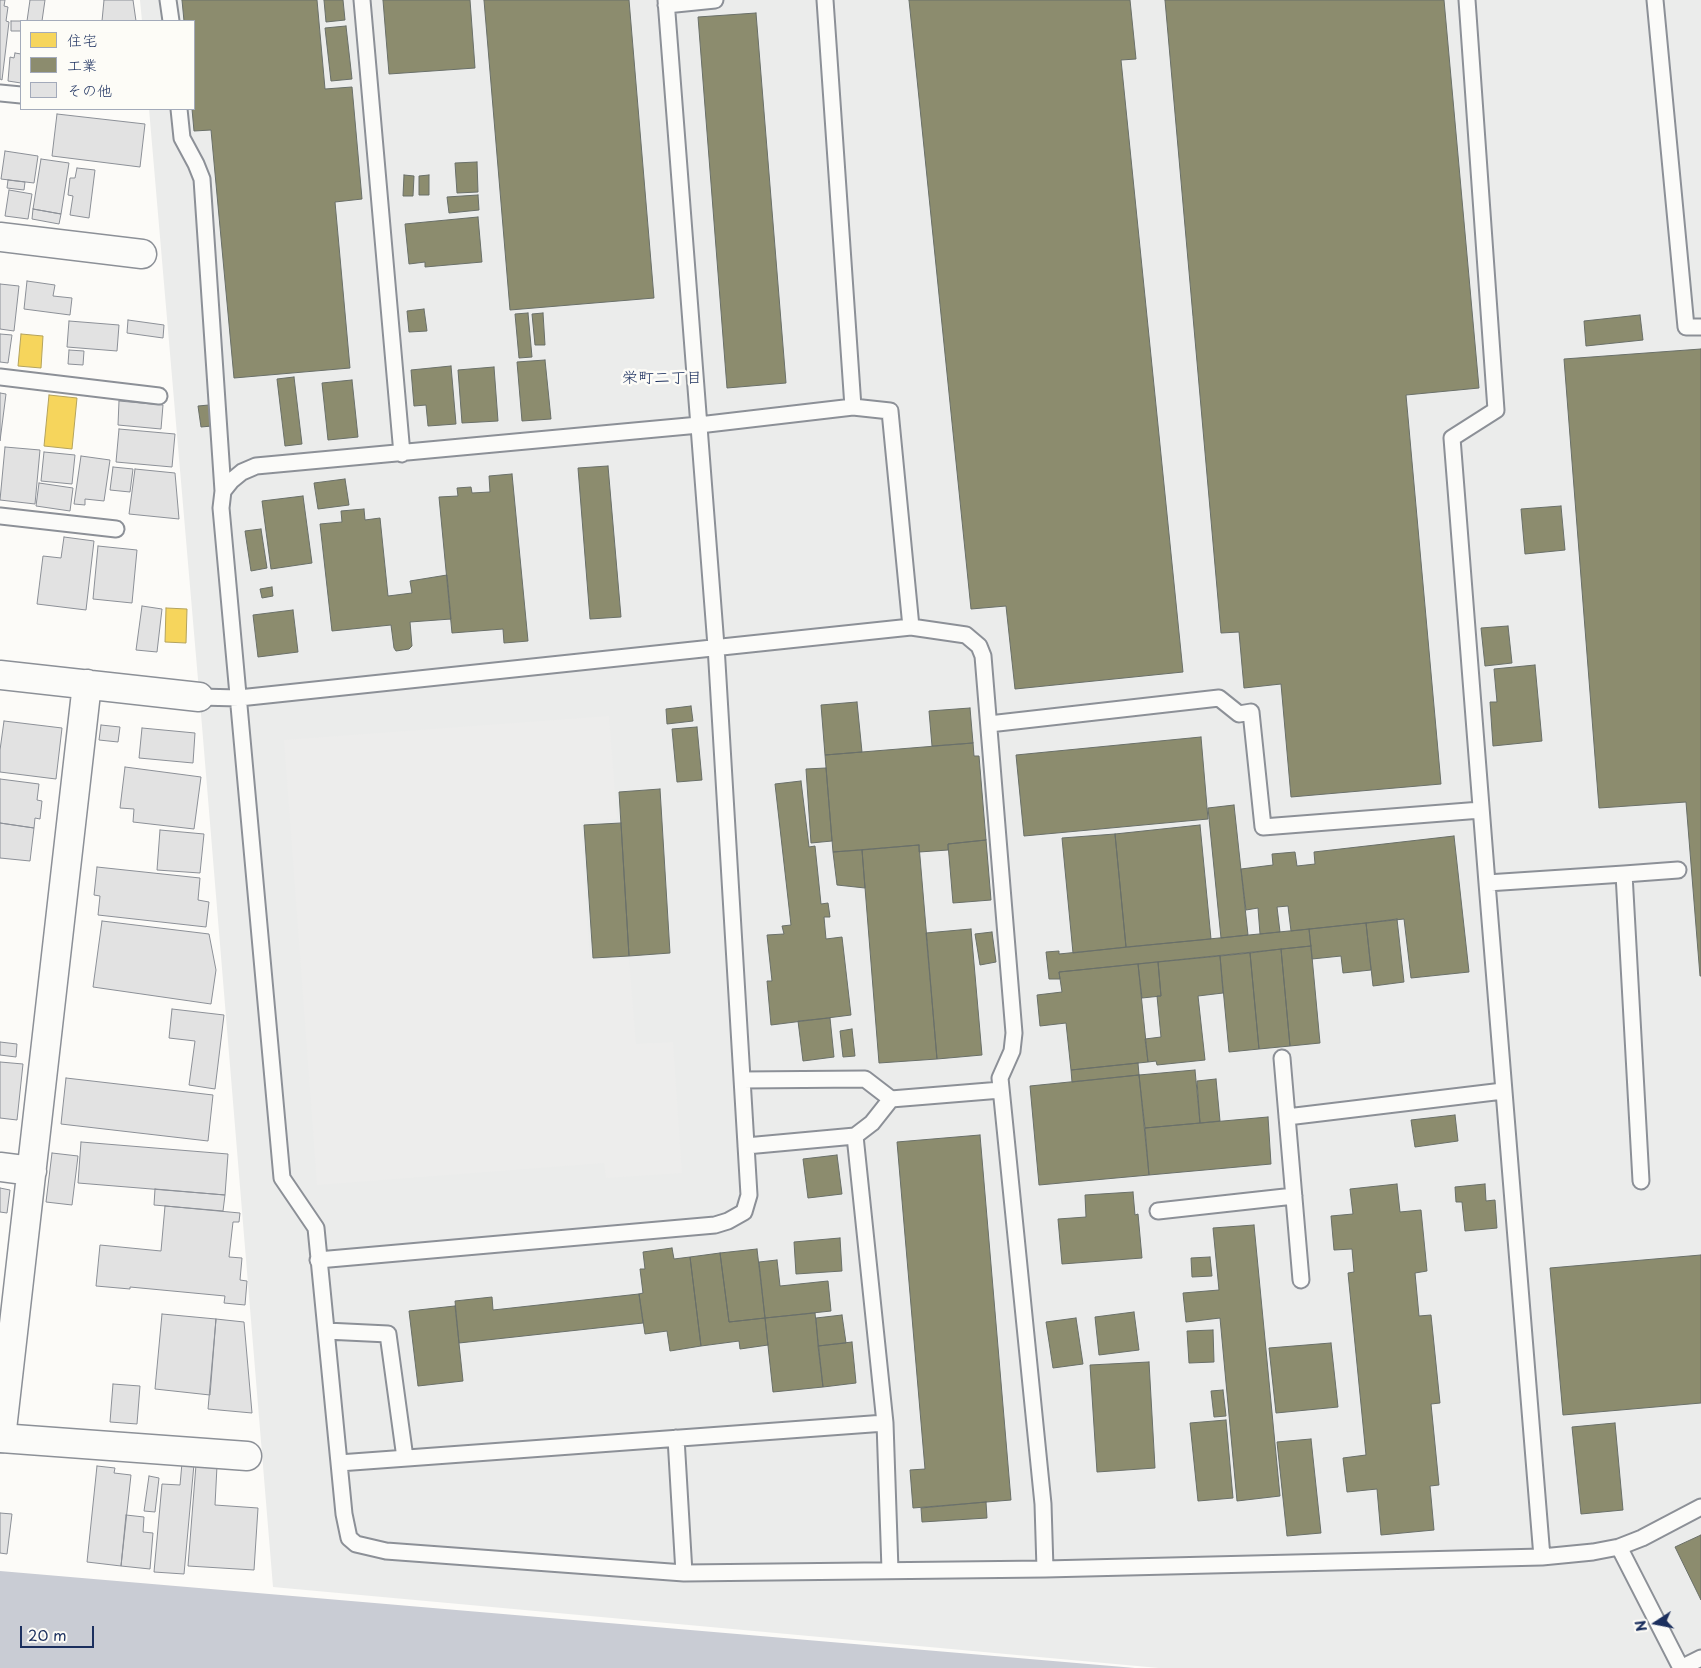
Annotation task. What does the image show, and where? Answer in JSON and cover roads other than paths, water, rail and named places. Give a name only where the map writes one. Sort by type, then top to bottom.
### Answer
[{"type":"street","points":[[0,238],[142,254]]},
{"type":"street","points":[[0,675],[199,697]]},
{"type":"street","points":[[87,684],[1,1438],[247,1456]]},
{"type":"street","points":[[0,1168],[32,1171]]},
{"type":"lane","points":[[168,0],[170,20]]},
{"type":"lane","points":[[362,0],[402,454]]},
{"type":"lane","points":[[318,1260],[715,1225],[728,1221],[744,1212],[749,1195],[716,646],[666,3],[715,0]]},
{"type":"lane","points":[[825,0],[853,407]]},
{"type":"lane","points":[[1467,0],[1496,410],[1452,438],[1486,883],[1542,1557]]},
{"type":"lane","points":[[1655,0],[1686,327],[1701,327]]},
{"type":"lane","points":[[0,93],[20,95]]},
{"type":"lane","points":[[179,110],[182,138],[202,180],[224,491],[221,508],[282,1178],[316,1228],[346,1529],[349,1538],[356,1544],[386,1551],[684,1573],[1045,1569],[1542,1557],[1593,1552],[1619,1547],[1642,1538],[1701,1507]]},
{"type":"lane","points":[[0,377],[159,396]]},
{"type":"lane","points":[[224,491],[231,481],[242,472],[256,466],[700,425],[853,407],[890,411],[910,627]]},
{"type":"lane","points":[[0,516],[116,529]]},
{"type":"lane","points":[[199,697],[239,698],[716,646],[910,627],[966,635],[979,646],[983,656],[1014,1033],[1012,1051],[1000,1078],[1042,1494],[1045,1569]]},
{"type":"lane","points":[[989,724],[1219,698],[1239,714],[1251,712],[1263,827],[1481,810]]},
{"type":"lane","points":[[1486,883],[1678,870]]},
{"type":"lane","points":[[1624,874],[1641,1181]]},
{"type":"lane","points":[[1282,1058],[1301,1280]]},
{"type":"lane","points":[[742,1080],[865,1079],[891,1099],[1002,1090]]},
{"type":"lane","points":[[1287,1117],[1503,1090]]},
{"type":"lane","points":[[746,1146],[855,1136],[872,1123],[891,1099]]},
{"type":"lane","points":[[855,1136],[885,1423],[890,1570]]},
{"type":"lane","points":[[1158,1211],[1294,1196]]},
{"type":"lane","points":[[326,1331],[388,1334],[405,1458]]},
{"type":"lane","points":[[339,1463],[885,1423]]},
{"type":"lane","points":[[676,1438],[684,1573]]},
{"type":"lane","points":[[1619,1547],[1682,1668],[1701,1658]]},
{"type":"district","name":"栄町二丁目","points":[[662,379]]}]
